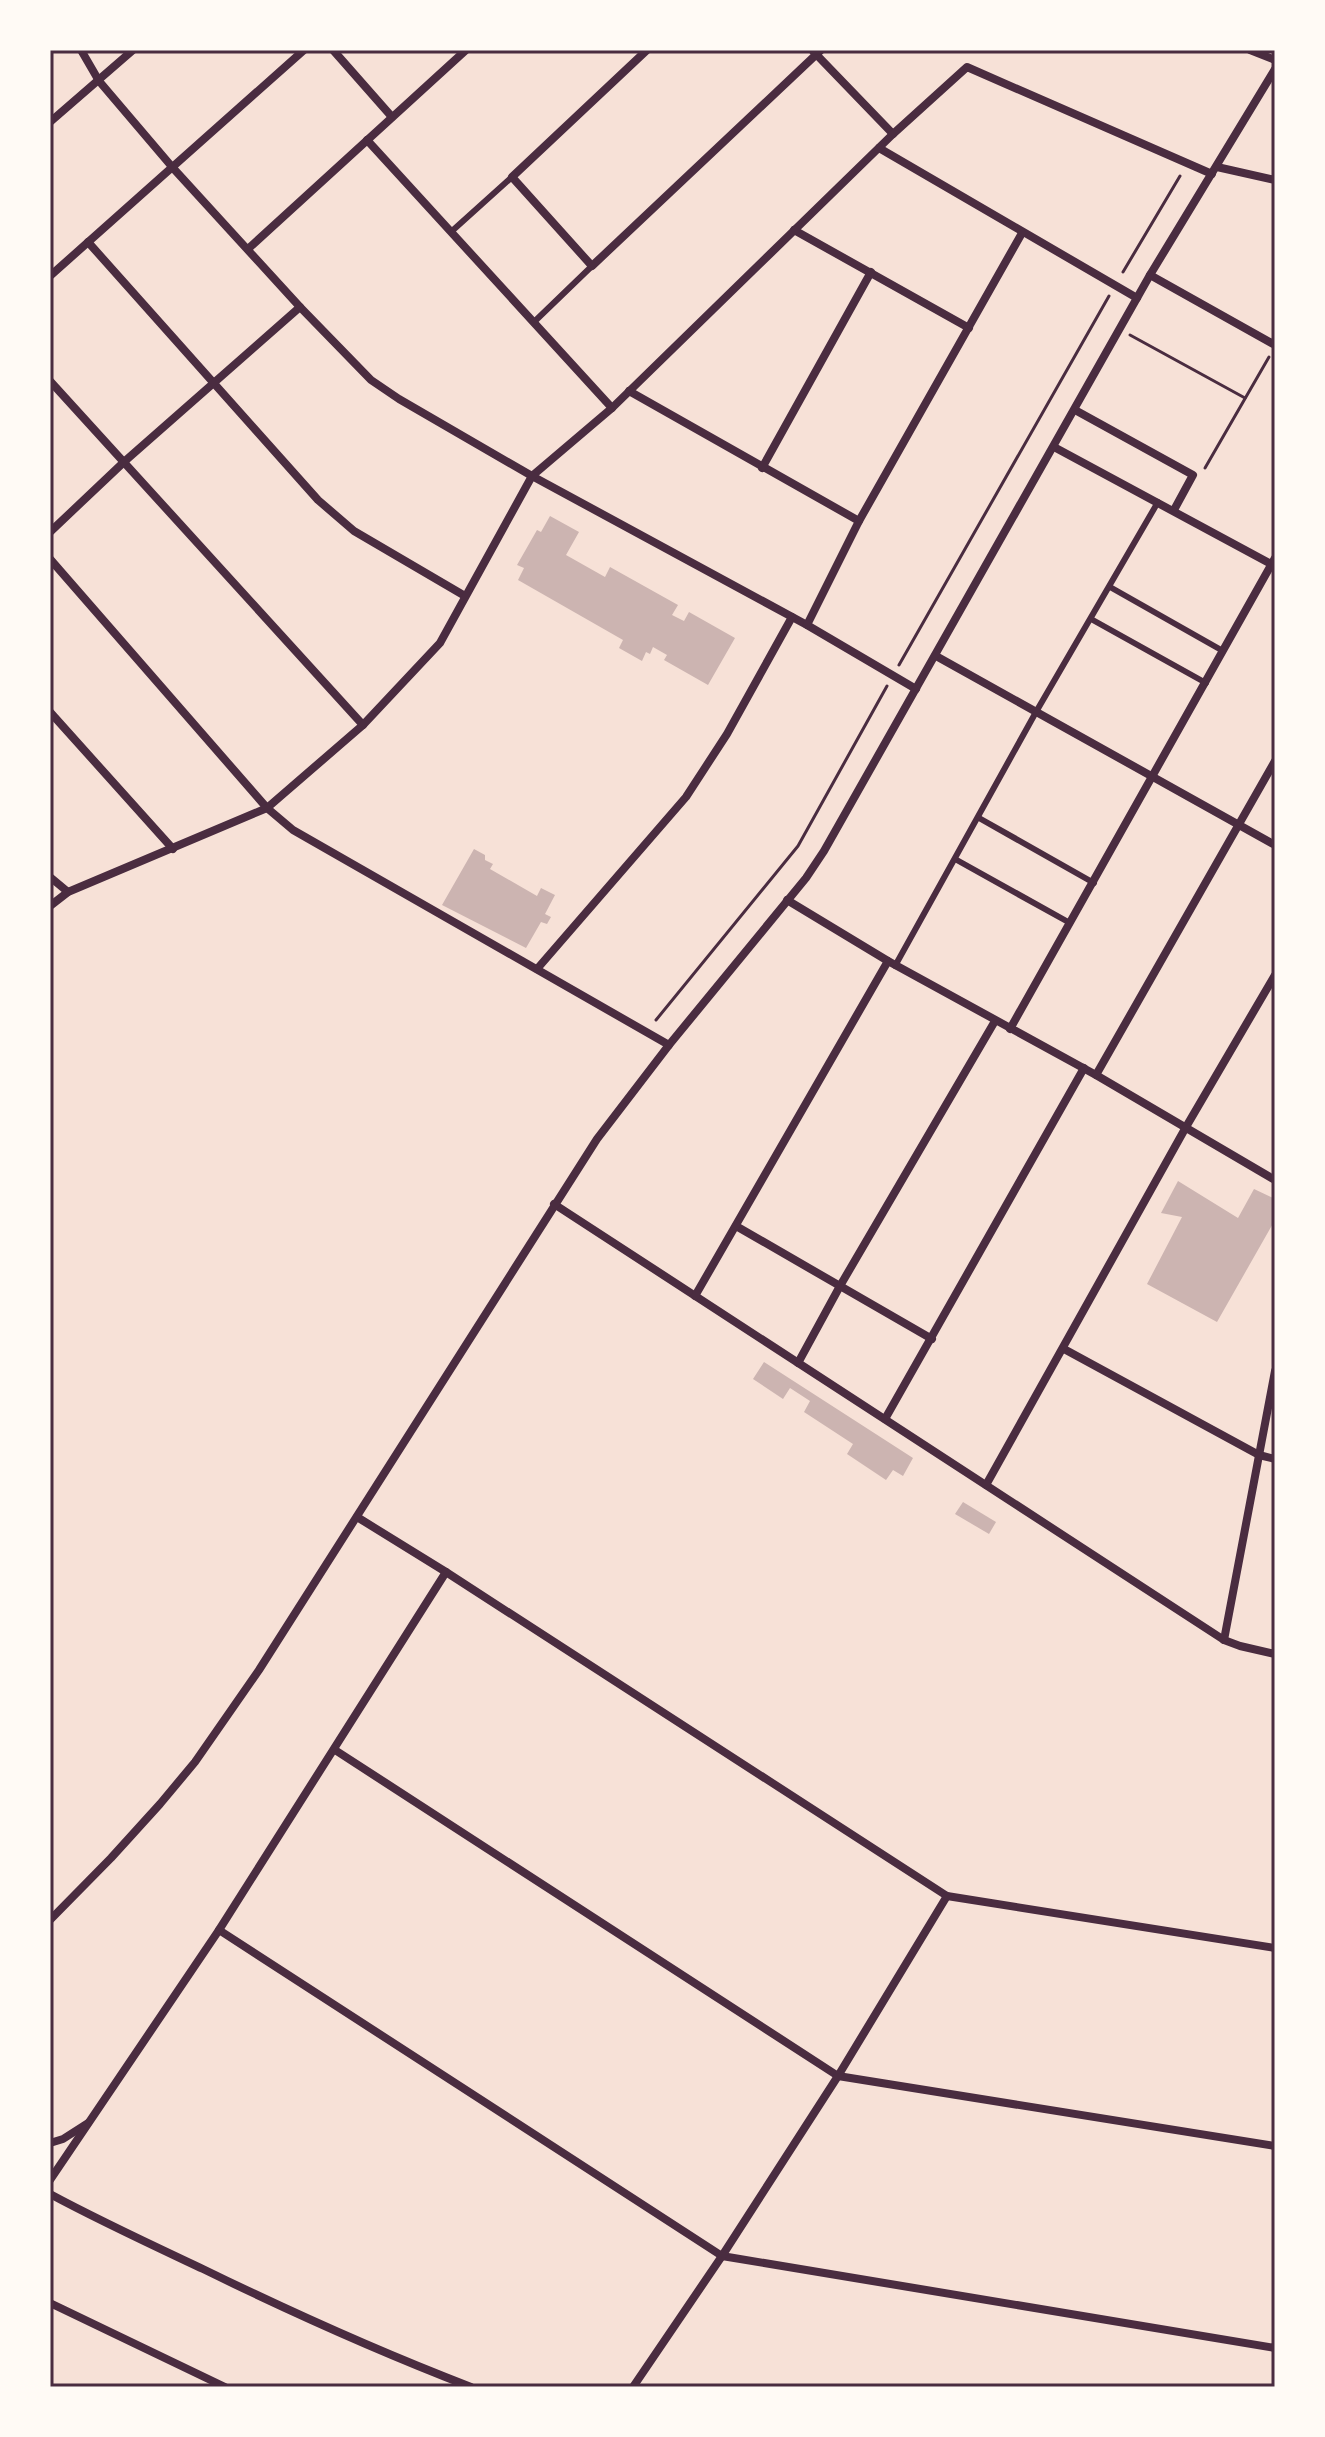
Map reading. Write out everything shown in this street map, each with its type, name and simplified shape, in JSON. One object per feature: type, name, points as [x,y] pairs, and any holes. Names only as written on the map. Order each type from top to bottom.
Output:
[{"type":"street","points":[[81,50],[99,81],[173,168],[300,307],[385,391],[532,476],[807,625],[916,689]]},
{"type":"street","points":[[50,122],[133,50]]},
{"type":"street","points":[[50,276],[304,50]]},
{"type":"street","points":[[333,50],[392,117]]},
{"type":"street","points":[[248,249],[466,50]]},
{"type":"street","points":[[452,231],[647,50]]},
{"type":"street","points":[[1250,50],[1275,60]]},
{"type":"street","points":[[534,322],[816,51],[893,134]]},
{"type":"street","points":[[50,906],[68,892],[267,808],[363,725],[440,643],[532,476],[612,408],[893,134],[967,67],[1187,163],[1275,180]]},
{"type":"street","points":[[50,1920],[121,1848],[195,1762],[259,1670],[605,1128],[806,878],[841,824],[1150,275],[1275,69]]},
{"type":"street","points":[[367,140],[612,408]]},
{"type":"street","points":[[879,148],[1137,298]]},
{"type":"street","points":[[512,177],[592,266]]},
{"type":"street","points":[[794,230],[969,328]]},
{"type":"street","points":[[807,625],[859,521],[1022,233]]},
{"type":"street","points":[[88,242],[318,500],[354,531],[465,596]]},
{"type":"street","points":[[762,468],[871,272]]},
{"type":"street","points":[[1150,275],[1273,349]]},
{"type":"street","points":[[50,532],[125,461],[300,307]]},
{"type":"street","points":[[50,381],[363,725]]},
{"type":"street","points":[[629,391],[859,521]]},
{"type":"street","points":[[1075,410],[1193,475],[1174,510]]},
{"type":"street","points":[[1010,1029],[1273,561],[1054,447]]},
{"type":"street","points":[[695,1296],[979,818],[1036,712],[1158,502]]},
{"type":"street","points":[[50,559],[267,808],[300,836],[669,1045]]},
{"type":"street","points":[[1110,587],[1223,651]]},
{"type":"street","points":[[537,969],[686,797],[727,734],[792,617]]},
{"type":"street","points":[[1091,619],[1206,683]]},
{"type":"street","points":[[936,656],[1275,845]]},
{"type":"street","points":[[50,712],[173,849]]},
{"type":"street","points":[[1096,1075],[1275,761]]},
{"type":"street","points":[[979,818],[1094,883]]},
{"type":"street","points":[[955,859],[1070,923]]},
{"type":"street","points":[[50,877],[68,892]]},
{"type":"street","points":[[787,900],[1275,1180]]},
{"type":"street","points":[[986,1485],[1186,1127],[1275,975]]},
{"type":"street","points":[[798,1363],[995,1021]]},
{"type":"street","points":[[885,1419],[1084,1068]]},
{"type":"street","points":[[554,1204],[1224,1640],[1275,1654]]},
{"type":"street","points":[[736,1226],[932,1339]]},
{"type":"street","points":[[1064,1349],[1259,1455],[1275,1459]]},
{"type":"street","points":[[1224,1640],[1275,1371]]},
{"type":"street","points":[[357,1517],[947,1896],[1275,1948]]},
{"type":"street","points":[[50,2180],[219,1930],[446,1572]]},
{"type":"street","points":[[335,1750],[838,2076],[1275,2146]]},
{"type":"street","points":[[633,2387],[838,2076],[947,1896]]},
{"type":"street","points":[[219,1930],[722,2256],[1275,2348]]},
{"type":"street","points":[[50,2143],[63,2139],[92,2121]]},
{"type":"street","points":[[50,2194],[284,2308],[392,2357],[471,2387]]},
{"type":"street","points":[[50,2303],[225,2387]]},
{"type":"path","points":[[646,1032],[798,846],[1114,286],[1187,163]]},
{"type":"path","points":[[1120,329],[1245,398]]},
{"type":"path","points":[[1205,467],[1273,349]]},
{"type":"building","points":[[550,516],[579,532],[566,555],[605,577],[610,567],[678,605],[672,615],[684,621],[689,612],[735,638],[708,685],[664,660],[667,655],[653,647],[650,654],[646,652],[642,661],[619,648],[623,640],[518,580],[524,568],[517,565],[537,530],[541,532]]},
{"type":"building","points":[[474,849],[493,864],[490,869],[537,896],[541,888],[555,895],[545,914],[551,917],[547,924],[541,922],[526,948],[442,905]]},
{"type":"building","points":[[1178,1181],[1238,1218],[1254,1189],[1275,1199],[1275,1220],[1217,1322],[1147,1284],[1182,1217],[1161,1213]]},
{"type":"building","points":[[764,1362],[913,1458],[903,1476],[893,1470],[886,1480],[847,1454],[853,1444],[804,1412],[810,1401],[790,1388],[783,1399],[753,1379]]},
{"type":"building","points":[[963,1502],[996,1522],[989,1534],[955,1514]]}]
